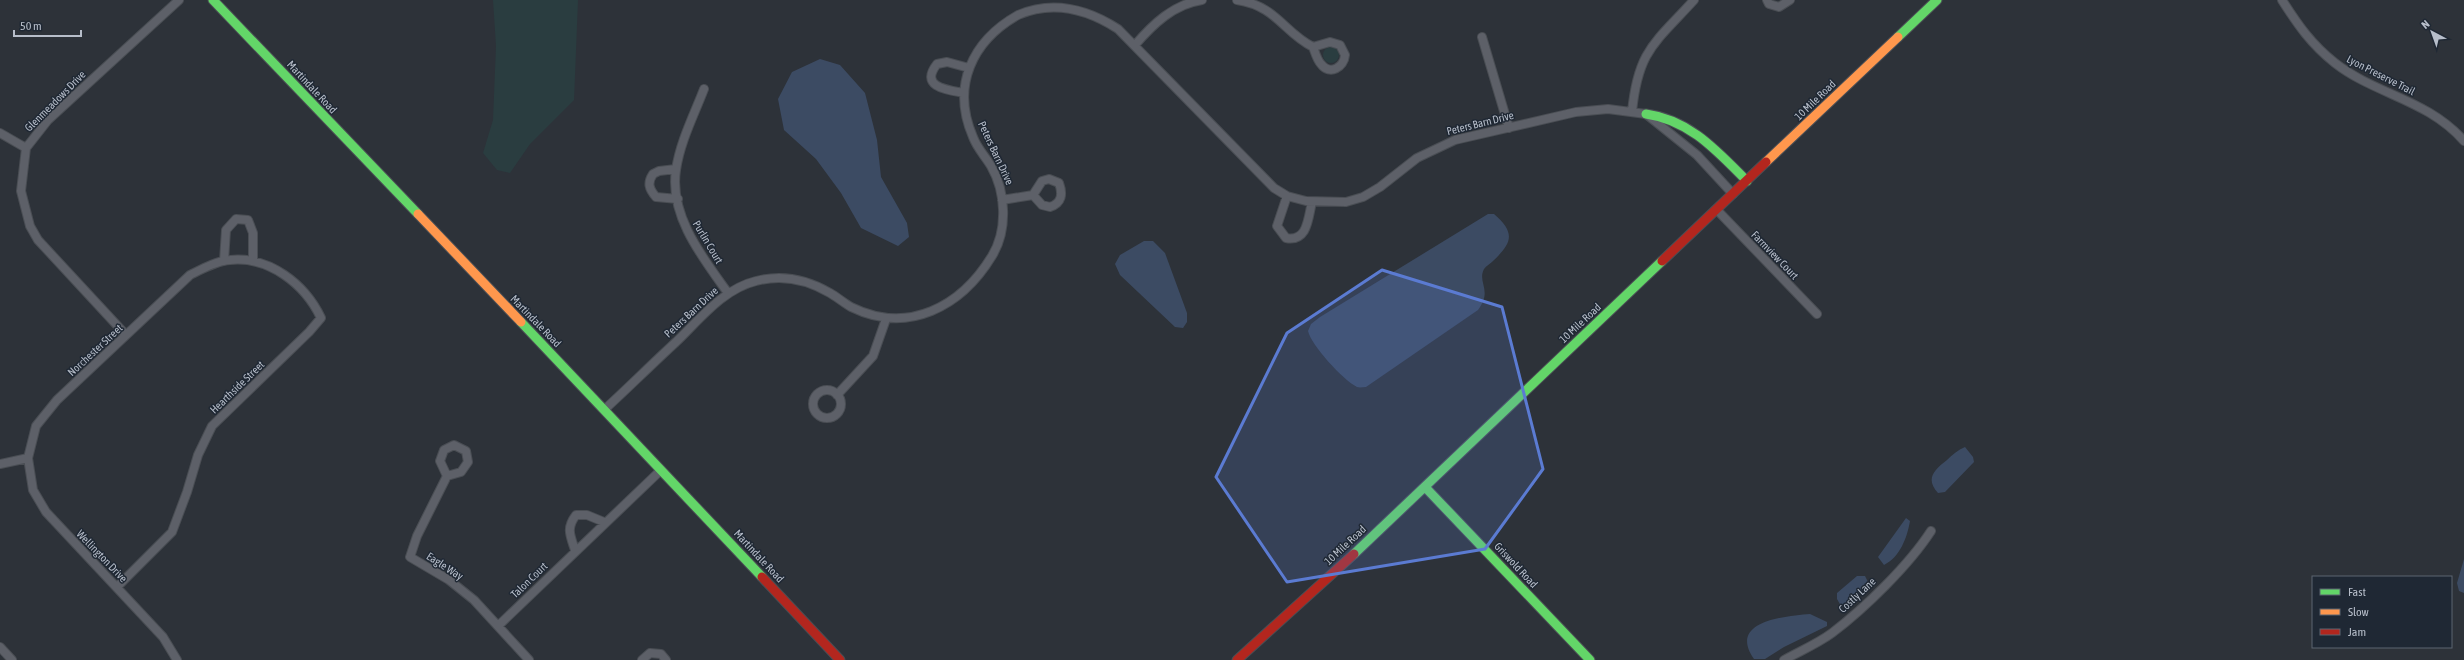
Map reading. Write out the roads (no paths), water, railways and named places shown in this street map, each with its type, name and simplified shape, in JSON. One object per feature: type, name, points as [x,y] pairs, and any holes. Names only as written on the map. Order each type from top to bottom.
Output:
[{"type":"street","name":"Glenmeadows Drive","points":[[126,335],[38,240],[26,214],[21,191],[26,148],[48,120],[179,0]]},
{"type":"street","name":"Martindale Road","points":[[213,0],[605,409],[840,660]]},
{"type":"street","points":[[1135,45],[1159,20],[1169,13],[1188,4],[1202,0]]},
{"type":"street","points":[[1237,0],[1270,12],[1304,42],[1313,47]]},
{"type":"street","points":[[1632,112],[1634,89],[1641,65],[1650,48],[1662,32],[1694,0]]},
{"type":"street","points":[[1767,0],[1770,4],[1779,7],[1790,0]]},
{"type":"street","name":"10 Mile Road","points":[[1237,660],[1425,487],[1937,0]]},
{"type":"street","name":"Lyon Preserve Trail","points":[[2282,0],[2305,36],[2336,63],[2373,85],[2420,106],[2449,124],[2464,141]]},
{"type":"street","name":"Peters Barn Drive","points":[[605,409],[728,293],[757,280],[778,278],[796,279],[815,284],[850,307],[886,319],[924,315],[937,310],[951,301],[966,287],[992,255],[998,243],[1002,200],[991,166],[973,137],[966,118],[964,93],[969,68],[984,41],[1000,26],[1023,12],[1052,5],[1070,6],[1086,11],[1118,29],[1260,174],[1287,196],[1312,202],[1346,202],[1363,197],[1380,187],[1417,158],[1455,140],[1576,112],[1608,109],[1660,115],[1673,119],[1698,134],[1747,181]]},
{"type":"street","points":[[1482,36],[1509,128]]},
{"type":"street","points":[[964,93],[938,87],[932,82],[931,76],[937,64],[947,62],[969,68]]},
{"type":"street","name":"Purlin Court","points":[[704,89],[676,169],[678,198],[689,234],[728,293]]},
{"type":"street","name":"Peters Barn Drive","points":[[1646,114],[1684,143],[1733,194]]},
{"type":"street","points":[[0,133],[26,148]]},
{"type":"street","points":[[676,169],[659,171],[653,174],[649,185],[656,197],[678,198]]},
{"type":"street","points":[[1002,200],[1033,195]]},
{"type":"street","points":[[1287,196],[1277,226],[1286,238],[1293,240],[1300,237],[1305,230],[1312,202]]},
{"type":"street","name":"Farmview Court","points":[[1717,210],[1817,314]]},
{"type":"street","points":[[224,261],[226,230],[236,219],[248,220],[253,233],[253,261]]},
{"type":"street","name":"Norchester Street","points":[[28,458],[36,426],[45,413],[190,275],[205,267],[224,261],[241,260]]},
{"type":"street","name":"Hearthside Street","points":[[117,587],[172,532],[188,492],[198,455],[212,426],[309,332],[321,318],[314,304],[294,282],[272,268],[253,261],[241,260]]},
{"type":"street","points":[[837,394],[873,356],[886,319]]},
{"type":"street","points":[[0,464],[28,458]]},
{"type":"street","name":"Wellington Drive","points":[[28,458],[33,490],[46,512],[163,637],[177,660]]},
{"type":"street","name":"Talon Court","points":[[498,626],[604,522],[661,470]]},
{"type":"street","name":"Eagle Way","points":[[447,476],[417,536],[410,557],[448,580],[474,600],[529,660]]},
{"type":"street","name":"Griswold Road","points":[[1425,487],[1590,660]]},
{"type":"street","points":[[575,550],[570,536],[569,523],[576,515],[587,515],[604,522]]},
{"type":"street","name":"Costly Lane","points":[[1784,660],[1824,638],[1844,623],[1916,554],[1931,531]]},
{"type":"street","points":[[0,648],[12,660]]},
{"type":"street","points":[[642,660],[650,653],[661,654],[666,660]]},
{"type":"water","points":[[820,59],[840,65],[865,93],[877,140],[881,177],[907,223],[909,237],[898,246],[861,228],[841,193],[816,159],[784,130],[778,99],[792,72]]},
{"type":"water","points":[[1488,214],[1494,214],[1501,221],[1506,227],[1509,238],[1504,249],[1484,269],[1482,278],[1485,292],[1478,310],[1366,387],[1357,387],[1328,362],[1310,337],[1308,331],[1311,324]]},
{"type":"water","points":[[1144,241],[1153,241],[1165,253],[1187,313],[1187,322],[1183,328],[1175,327],[1120,275],[1115,264],[1120,255]]},
{"type":"water","points":[[1965,447],[1973,457],[1974,462],[1945,492],[1938,493],[1932,483],[1935,471],[1953,454]]},
{"type":"water","points":[[1906,518],[1910,521],[1905,540],[1890,562],[1884,565],[1878,557]]},
{"type":"water","points":[[2464,559],[2464,593],[2459,591],[2457,583]]},
{"type":"water","points":[[1857,576],[1865,576],[1869,584],[1845,607],[1841,606],[1837,599],[1837,593]]},
{"type":"water","points":[[1810,614],[1827,622],[1827,626],[1784,647],[1765,659],[1754,659],[1748,646],[1748,636],[1754,629],[1763,623],[1775,619]]}]
